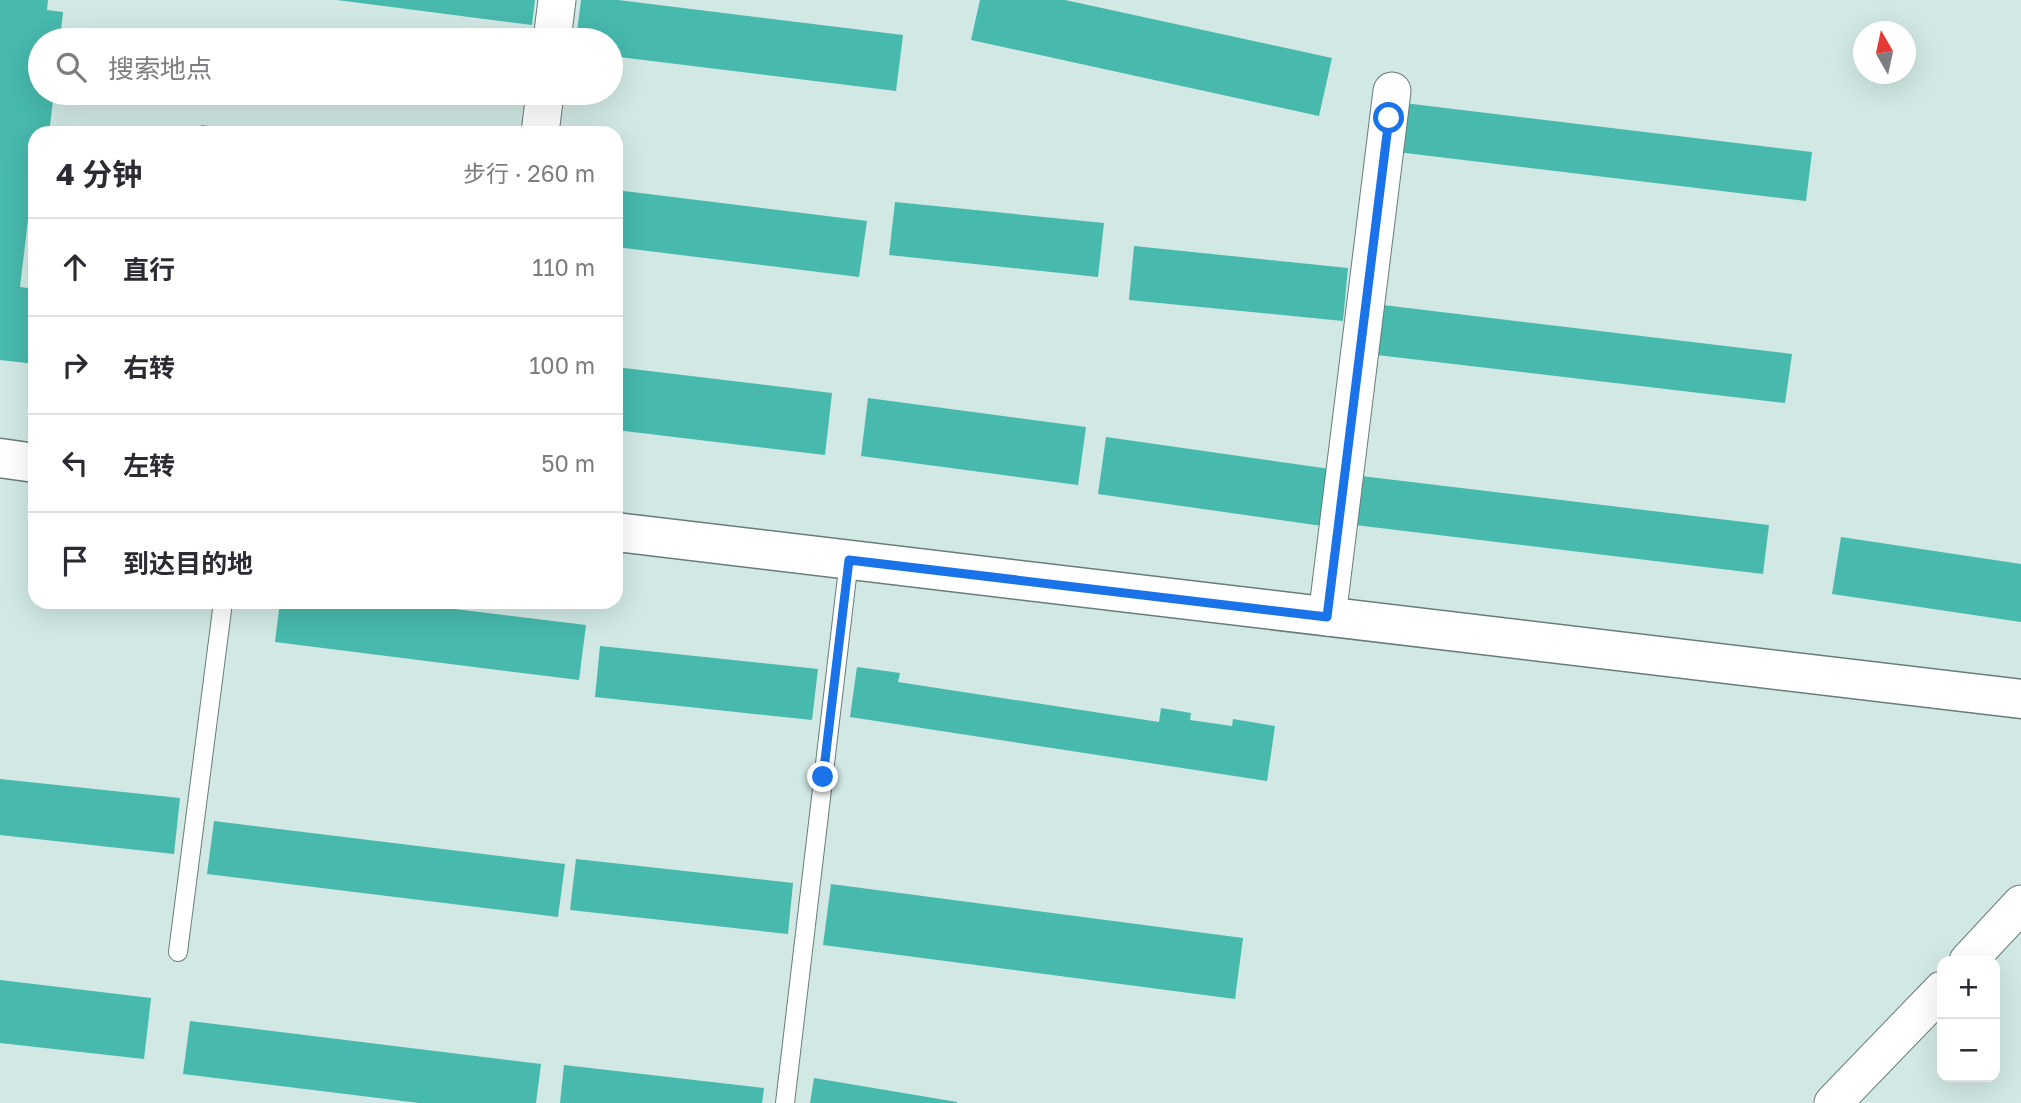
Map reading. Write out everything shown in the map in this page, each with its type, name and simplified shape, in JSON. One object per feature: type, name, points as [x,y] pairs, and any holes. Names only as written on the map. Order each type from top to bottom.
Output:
[{"type":"street","points":[[554,28],[557,0]]},
{"type":"street","points":[[1327,617],[1392,90]]},
{"type":"street","points":[[541,126],[544,105]]},
{"type":"street","points":[[0,458],[28,462]]},
{"type":"street","points":[[623,533],[2021,699]]},
{"type":"street","points":[[1973,956],[2021,904]]},
{"type":"street","points":[[1833,1103],[1937,995]]},
{"type":"lane","points":[[785,1103],[849,560]]},
{"type":"lane","points":[[178,952],[222,609]]},
{"type":"building","points":[[0,0],[48,0],[47,10],[63,12],[61,28],[28,28],[28,105],[52,105],[50,126],[28,126],[28,220],[20,287],[28,288],[28,363],[0,360]]},
{"type":"building","points":[[337,0],[535,0],[532,25]]},
{"type":"building","points":[[581,0],[618,0],[903,35],[896,91],[623,57],[623,28],[578,28]]},
{"type":"building","points":[[980,0],[1065,0],[1332,58],[1319,116],[971,40]]},
{"type":"building","points":[[1404,103],[1812,152],[1806,201],[1397,152]]},
{"type":"building","points":[[623,191],[867,221],[859,277],[623,248]]},
{"type":"building","points":[[895,202],[1104,223],[1098,277],[889,255]]},
{"type":"building","points":[[1134,246],[1348,268],[1343,321],[1129,300]]},
{"type":"building","points":[[1383,305],[1792,354],[1785,403],[1377,355]]},
{"type":"building","points":[[623,368],[832,393],[825,455],[623,431]]},
{"type":"building","points":[[868,398],[1086,427],[1078,485],[861,456]]},
{"type":"building","points":[[1106,437],[1330,469],[1322,526],[1098,494]]},
{"type":"building","points":[[1361,476],[1769,525],[1763,574],[1355,525]]},
{"type":"building","points":[[1841,537],[2021,564],[2021,622],[1832,594]]},
{"type":"building","points":[[279,609],[455,609],[586,625],[579,680],[275,642]]},
{"type":"building","points":[[600,646],[818,669],[812,720],[595,697]]},
{"type":"building","points":[[857,667],[900,673],[898,682],[1159,722],[1161,708],[1191,713],[1190,720],[1232,726],[1233,719],[1275,726],[1267,781],[850,717]]},
{"type":"building","points":[[0,779],[180,798],[174,854],[0,835]]},
{"type":"building","points":[[214,821],[565,864],[558,917],[207,874]]},
{"type":"building","points":[[576,859],[793,883],[788,934],[570,910]]},
{"type":"building","points":[[831,884],[1243,938],[1235,999],[823,945]]},
{"type":"building","points":[[0,980],[151,998],[144,1059],[0,1043]]},
{"type":"building","points":[[190,1021],[541,1064],[536,1103],[419,1103],[183,1074]]},
{"type":"building","points":[[564,1065],[764,1088],[762,1103],[560,1103]]},
{"type":"building","points":[[814,1078],[957,1102],[957,1103],[810,1103]]},
{"type":"route","points":[[823,777],[849,560],[1327,617],[1389,118]]}]
